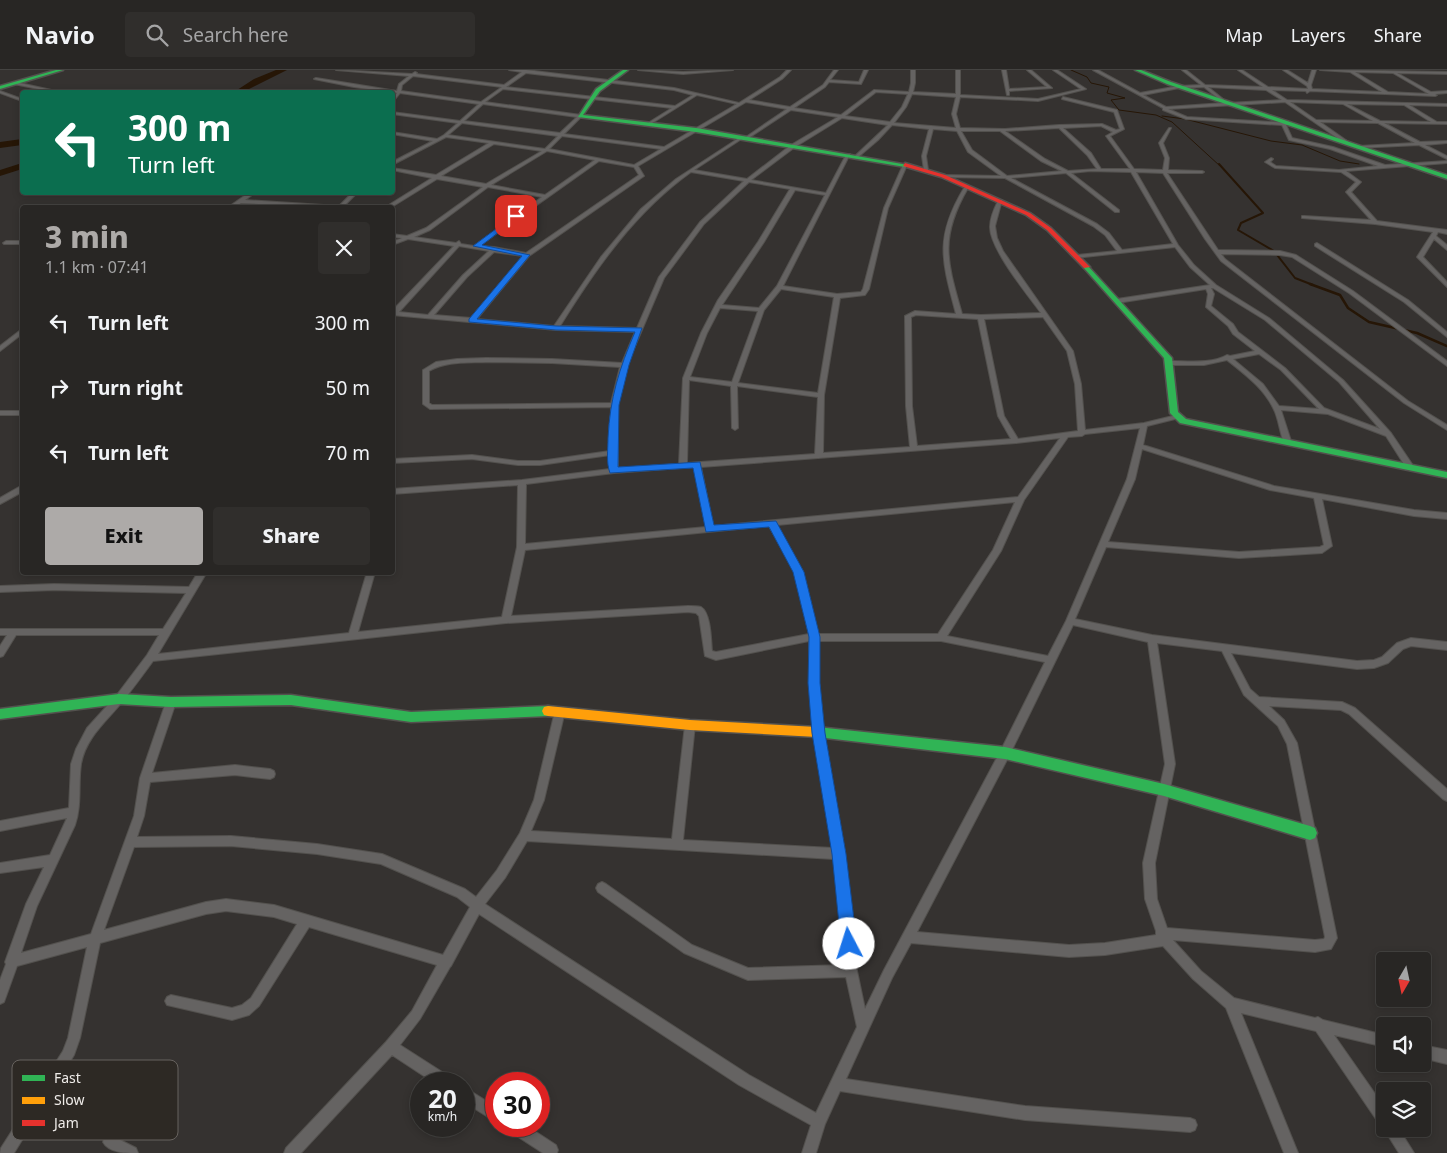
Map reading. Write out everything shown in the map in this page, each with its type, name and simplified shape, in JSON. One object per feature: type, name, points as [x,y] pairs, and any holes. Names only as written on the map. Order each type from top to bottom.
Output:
[{"type":"main road","points":[[0,87],[55,70]]},
{"type":"main road","points":[[0,87],[61,70]]},
{"type":"main road","points":[[626,70],[591,98],[580,116],[745,137],[905,165],[943,176],[966,188],[1028,214],[1049,229],[1077,257],[1168,358],[1170,363],[1172,404],[1177,417],[1194,424],[1287,441],[1447,475]]},
{"type":"main road","points":[[1137,70],[1179,87],[1447,177]]},
{"type":"main road","points":[[0,714],[119,699],[171,702],[291,700],[411,717],[560,711],[690,725],[819,733],[1005,753],[1164,790],[1310,833]]},
{"type":"street","points":[[338,70],[413,75],[674,107]]},
{"type":"street","points":[[395,98],[399,92],[400,85],[419,70]]},
{"type":"street","points":[[511,70],[697,94],[740,104]]},
{"type":"street","points":[[640,70],[683,73],[731,70]]},
{"type":"street","points":[[635,166],[745,101],[781,78],[789,70]]},
{"type":"street","points":[[556,328],[585,281],[626,230],[658,196],[692,171],[792,109],[828,80],[836,70]]},
{"type":"street","points":[[828,80],[860,83],[866,70]]},
{"type":"street","points":[[735,428],[734,386],[761,310],[780,287],[826,194],[852,156],[890,124],[912,93],[915,79],[913,70]]},
{"type":"street","points":[[958,70],[958,96],[954,114],[958,129],[970,151],[1006,177],[1095,224],[1107,234],[1120,251]]},
{"type":"street","points":[[1004,70],[1008,99]]},
{"type":"street","points":[[1007,90],[1050,88],[1029,70]]},
{"type":"street","points":[[614,471],[612,453],[614,405],[624,365],[661,278],[702,223],[747,181],[793,146],[840,117],[875,91],[1038,100],[1058,97],[1084,89],[1055,70]]},
{"type":"street","points":[[1095,70],[1141,94],[1172,114],[1186,118],[1286,123],[1290,139],[1331,148],[1387,167]]},
{"type":"street","points":[[1184,70],[1230,104]]},
{"type":"street","points":[[1240,70],[1262,87],[1353,145],[1447,142]]},
{"type":"street","points":[[1285,70],[1309,87],[1342,102],[1447,158]]},
{"type":"street","points":[[1298,102],[1309,87],[1314,70]]},
{"type":"street","points":[[1322,70],[1447,73]]},
{"type":"street","points":[[1350,70],[1447,129]]},
{"type":"street","points":[[1430,70],[1447,80]]},
{"type":"street","points":[[395,162],[446,136],[482,103],[527,71]]},
{"type":"street","points":[[1392,71],[1447,104]]},
{"type":"street","points":[[316,79],[386,90]]},
{"type":"street","points":[[15,83],[47,90]]},
{"type":"street","points":[[1141,94],[1179,87],[1309,87]]},
{"type":"street","points":[[1318,90],[1433,94],[1447,92]]},
{"type":"street","points":[[395,91],[580,116]]},
{"type":"street","points":[[0,92],[20,99]]},
{"type":"street","points":[[649,124],[697,94]]},
{"type":"street","points":[[1058,97],[1116,111],[1122,129],[1108,136],[1133,172],[1176,245],[1203,278],[1211,287],[1267,319],[1341,381],[1389,435],[1410,467]]},
{"type":"street","points":[[745,101],[840,117],[931,128],[1001,130],[1104,125],[1117,132]]},
{"type":"street","points":[[1161,107],[1284,101],[1447,104]]},
{"type":"street","points":[[395,113],[418,114],[462,122],[558,135],[616,140],[664,148]]},
{"type":"street","points":[[395,243],[428,229],[486,186],[546,150],[558,135],[580,116]]},
{"type":"street","points":[[1314,121],[1447,123]]},
{"type":"street","points":[[1060,126],[1089,154],[1100,170]]},
{"type":"street","points":[[926,170],[924,156],[931,128]]},
{"type":"street","points":[[1170,129],[1161,143],[1167,158],[1165,172],[1217,252],[1252,284],[1406,402],[1447,428]]},
{"type":"street","points":[[1001,130],[1044,160],[1067,172],[1118,211]]},
{"type":"street","points":[[395,133],[438,140]]},
{"type":"street","points":[[446,136],[599,158],[635,166],[641,171],[641,177],[527,255],[472,321]]},
{"type":"street","points":[[391,205],[494,142]]},
{"type":"street","points":[[476,246],[543,196],[599,158]]},
{"type":"street","points":[[1271,158],[1267,162],[1275,168],[1341,171],[1447,162]]},
{"type":"street","points":[[780,287],[837,296],[857,296],[866,289],[886,208],[905,165]]},
{"type":"street","points":[[395,170],[543,196]]},
{"type":"street","points":[[943,176],[1006,177],[1100,170],[1202,172]]},
{"type":"street","points":[[692,171],[826,194]]},
{"type":"street","points":[[1341,171],[1359,182],[1348,192],[1374,222]]},
{"type":"street","points":[[682,466],[686,378],[704,333],[718,306],[761,242],[793,188]]},
{"type":"street","points":[[960,315],[945,263],[945,236],[958,201],[966,188]]},
{"type":"street","points":[[234,205],[249,195]]},
{"type":"street","points":[[341,205],[353,195]]},
{"type":"street","points":[[240,201],[306,205]]},
{"type":"street","points":[[1000,202],[994,213],[991,234],[1000,251],[1070,351],[1074,362],[1082,434]]},
{"type":"street","points":[[1304,217],[1374,222],[1435,234],[1447,232]]},
{"type":"street","points":[[1435,234],[1447,248]]},
{"type":"street","points":[[1435,234],[1420,257],[1447,286]]},
{"type":"street","points":[[395,235],[459,243],[527,255]]},
{"type":"street","points":[[6,243],[20,243]]},
{"type":"street","points":[[395,312],[459,243]]},
{"type":"street","points":[[1077,257],[1176,245]]},
{"type":"street","points":[[1317,245],[1390,290],[1447,335]]},
{"type":"street","points":[[430,317],[465,276],[494,249]]},
{"type":"street","points":[[1217,252],[1280,253],[1294,256],[1351,292],[1447,364]]},
{"type":"street","points":[[1117,301],[1211,287]]},
{"type":"street","points":[[1211,287],[1208,306],[1227,321],[1235,333],[1282,369],[1322,409],[1389,435]]},
{"type":"street","points":[[819,456],[822,395],[837,296]]},
{"type":"street","points":[[718,306],[761,310]]},
{"type":"street","points":[[395,313],[556,328],[640,330]]},
{"type":"street","points":[[914,449],[909,406],[908,316],[915,313],[981,317],[1046,315]]},
{"type":"street","points":[[981,317],[1001,416],[1016,441]]},
{"type":"street","points":[[0,348],[20,333]]},
{"type":"street","points":[[1170,363],[1204,363],[1258,352]]},
{"type":"street","points":[[1227,357],[1251,376],[1276,408],[1287,441]]},
{"type":"street","points":[[614,405],[430,407],[426,404],[426,370],[433,364],[472,359],[624,365]]},
{"type":"street","points":[[686,378],[734,386],[822,395]]},
{"type":"street","points":[[1276,408],[1329,412]]},
{"type":"street","points":[[0,413],[20,413]]},
{"type":"street","points":[[395,492],[522,482],[614,471],[697,464],[1016,441],[1144,426],[1177,417]]},
{"type":"street","points":[[809,1153],[819,1122],[863,1027],[1005,753],[1070,620],[1131,479],[1144,426]]},
{"type":"street","points":[[942,638],[997,551],[1020,499],[1065,436]]},
{"type":"street","points":[[1138,446],[1203,465],[1238,479],[1317,496],[1414,513],[1447,516]]},
{"type":"street","points":[[395,461],[472,457],[518,463],[540,463],[612,453]]},
{"type":"street","points":[[697,464],[710,529]]},
{"type":"street","points":[[506,620],[522,547],[522,482]]},
{"type":"street","points":[[0,501],[20,490]]},
{"type":"street","points":[[1104,544],[1240,555],[1322,550],[1328,546],[1317,496]]},
{"type":"street","points":[[522,547],[1020,499]]},
{"type":"street","points":[[772,524],[799,572],[814,637],[814,683],[819,733],[839,854],[851,971],[863,1027]]},
{"type":"street","points":[[0,998],[32,904],[54,860],[74,812],[76,764],[81,749],[90,732],[119,699],[150,658],[201,575]]},
{"type":"street","points":[[353,635],[370,575]]},
{"type":"street","points":[[0,589],[54,587],[192,590]]},
{"type":"street","points":[[150,658],[506,620],[669,610],[698,610],[702,615],[708,653],[716,656],[814,637],[942,638],[1051,660]]},
{"type":"street","points":[[1070,620],[1152,639],[1357,665],[1374,664],[1385,660],[1400,646],[1411,642],[1447,646]]},
{"type":"street","points":[[0,632],[166,632]]},
{"type":"street","points":[[0,653],[14,632]]},
{"type":"street","points":[[1152,639],[1170,764],[1149,863],[1150,899],[1163,936],[1197,975],[1231,1004],[1291,1153]]},
{"type":"street","points":[[908,937],[1069,951],[1105,949],[1163,936],[1315,946],[1327,945],[1331,938],[1292,743],[1281,723],[1247,692],[1225,649]]},
{"type":"street","points":[[1257,701],[1333,704],[1347,708],[1447,796]]},
{"type":"street","points":[[65,1060],[74,1038],[95,939],[140,816],[145,778],[171,702]]},
{"type":"street","points":[[291,1153],[391,1047],[416,1015],[447,962],[476,906],[501,874],[524,836],[539,800],[560,711]]},
{"type":"street","points":[[677,845],[690,725]]},
{"type":"street","points":[[145,778],[235,770],[270,774]]},
{"type":"street","points":[[0,826],[74,812]]},
{"type":"street","points":[[524,836],[839,854]]},
{"type":"street","points":[[130,842],[231,840],[317,849],[382,859],[461,893],[476,906],[744,1080],[819,1122]]},
{"type":"street","points":[[0,868],[54,860]]},
{"type":"street","points":[[602,888],[688,949],[748,974],[851,971]]},
{"type":"street","points":[[11,962],[206,908],[226,905],[274,911],[447,962]]},
{"type":"street","points":[[171,1002],[232,1014],[245,1011],[255,1002],[306,921]]},
{"type":"street","points":[[1231,1004],[1318,1023],[1376,1039]]},
{"type":"street","points":[[1318,1023],[1376,1107]]},
{"type":"street","points":[[391,1047],[430,1072]]},
{"type":"street","points":[[1431,1053],[1447,1057]]},
{"type":"street","points":[[837,1084],[1025,1113],[1190,1125]]},
{"type":"street","points":[[530,1137],[551,1152]]},
{"type":"street","points":[[1396,1137],[1407,1153]]},
{"type":"street","points":[[6,1153],[14,1140]]},
{"type":"street","points":[[110,1142],[131,1153]]},
{"type":"waterway","points":[[241,90],[283,70]]},
{"type":"waterway","points":[[1071,70],[1087,77],[1091,83],[1109,87],[1107,93],[1125,98],[1111,100],[1119,110],[1156,115],[1172,122],[1220,166]]},
{"type":"waterway","points":[[1162,116],[1185,119],[1271,141],[1302,145],[1340,161],[1359,164]]},
{"type":"waterway","points":[[0,145],[20,142]]},
{"type":"waterway","points":[[1219,164],[1263,213],[1241,223],[1238,230],[1274,251],[1295,278],[1313,285]]},
{"type":"waterway","points":[[0,173],[20,167]]},
{"type":"waterway","points":[[1310,284],[1340,295],[1348,308],[1369,322],[1417,333],[1447,346]]},
{"type":"traffic: fast","points":[[0,88],[61,70]]},
{"type":"traffic: fast","points":[[626,70],[598,90],[580,116],[696,130],[905,165]]},
{"type":"traffic: fast","points":[[1137,70],[1169,83],[1447,177]]},
{"type":"traffic: fast","points":[[1086,267],[1168,358],[1174,413],[1183,421],[1447,475]]},
{"type":"traffic: fast","points":[[0,714],[119,699],[171,702],[291,700],[411,717],[548,711]]},
{"type":"traffic: fast","points":[[817,732],[1005,753],[1164,790],[1310,833]]},
{"type":"traffic: slow","points":[[548,711],[690,725],[817,732]]},
{"type":"traffic: jam","points":[[905,165],[943,176],[1028,214],[1049,229],[1086,267]]},
{"type":"route","points":[[516,216],[476,246],[527,255],[472,321],[556,328],[640,330],[624,365],[614,405],[612,453],[614,471],[697,464],[710,529],[772,524],[799,572],[814,637],[814,683],[819,733],[839,854],[849,944]]}]
